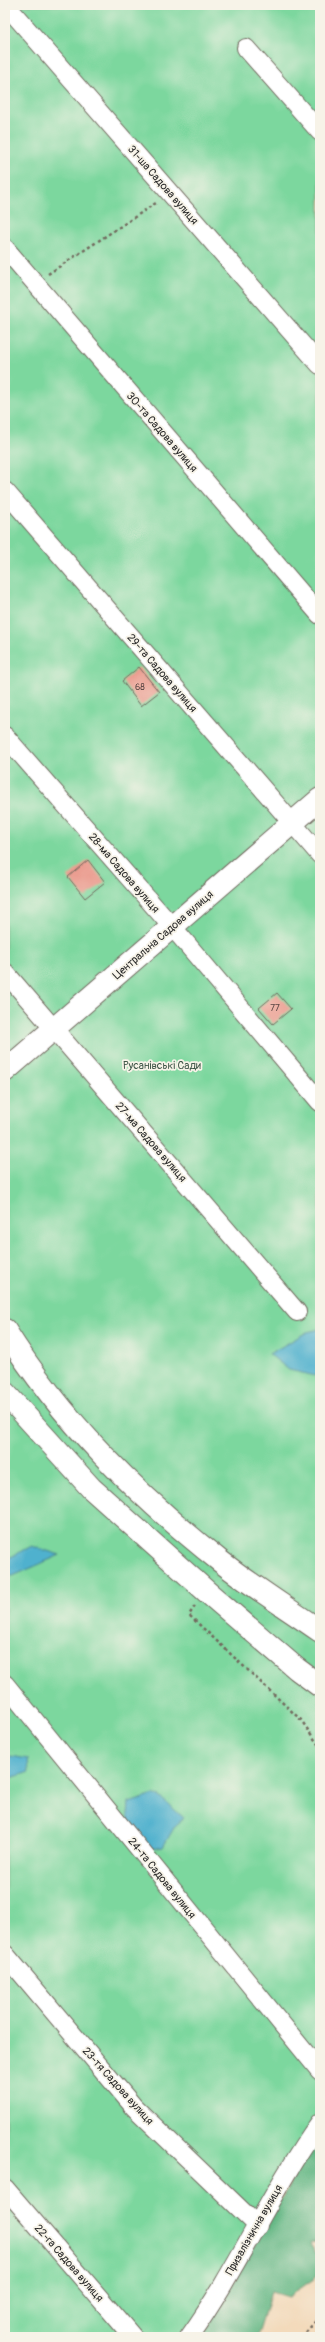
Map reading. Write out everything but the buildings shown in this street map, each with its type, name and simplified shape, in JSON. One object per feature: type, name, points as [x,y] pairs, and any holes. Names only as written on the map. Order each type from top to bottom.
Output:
[{"type":"main road","name":"Центральна Садова вулиця","points":[[5,1071],[320,798]]},
{"type":"main road","points":[[5,1330],[52,1400],[101,1456],[136,1490],[222,1562],[320,1630]]},
{"type":"main road","points":[[5,1392],[92,1488],[206,1591],[297,1669],[320,1686]]},
{"type":"street","name":"31-ша Садова вулиця","points":[[6,5],[320,366]]},
{"type":"street","points":[[246,48],[320,132]]},
{"type":"street","name":"30-та Садова вулиця","points":[[5,248],[320,615]]},
{"type":"street","name":"29-та Садова вулиця","points":[[5,491],[320,855]]},
{"type":"street","name":"28-ма Садова вулиця","points":[[5,736],[172,927],[320,1102]]},
{"type":"street","name":"27-ма Садова вулиця","points":[[5,972],[297,1312]]},
{"type":"street","name":"24-та Садова вулиця","points":[[5,1684],[320,2071]]},
{"type":"street","name":"23-тя Садова вулиця","points":[[5,1954],[134,2107],[258,2226]]},
{"type":"street","name":"Призалізнична вулиця","points":[[189,2337],[258,2226],[295,2157],[320,2122]]},
{"type":"street","name":"22-га Садова вулиця","points":[[5,2188],[134,2337]]},
{"type":"path","points":[[34,283],[112,230],[170,194]]},
{"type":"path","points":[[206,1591],[189,1615],[301,1720],[320,1747]]},
{"type":"path","points":[[302,2337],[320,2316]]},
{"type":"green space","name":"Русанівські Сади","points":[[5,5],[320,5],[320,2125],[195,2337],[5,2337]]},
{"type":"green space","points":[[320,2131],[320,2243],[311,2242],[314,2252],[320,2255],[318,2276],[288,2297],[271,2292],[257,2337],[202,2337]]},
{"type":"water","points":[[320,1329],[320,1377],[289,1370],[269,1354],[307,1332]]},
{"type":"water","points":[[32,1546],[60,1555],[13,1576],[5,1576],[5,1560]]},
{"type":"water","points":[[11,1756],[28,1759],[29,1772],[5,1780],[5,1759]]},
{"type":"water","points":[[154,1795],[160,1797],[184,1818],[175,1826],[163,1847],[141,1851],[127,1825],[129,1803]]},
{"type":"railway","points":[[317,2337],[320,2333]]}]
